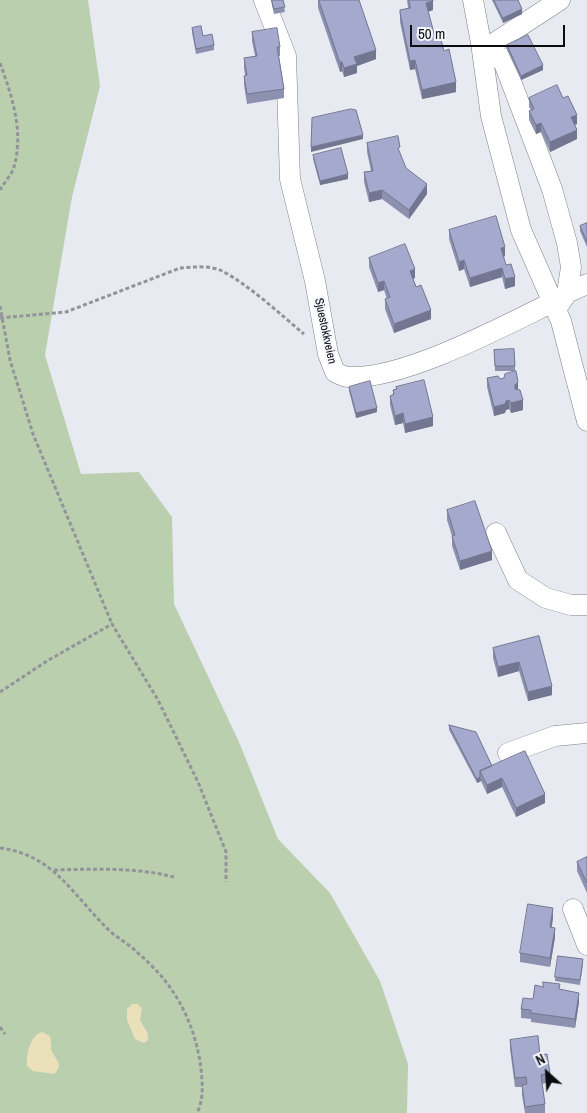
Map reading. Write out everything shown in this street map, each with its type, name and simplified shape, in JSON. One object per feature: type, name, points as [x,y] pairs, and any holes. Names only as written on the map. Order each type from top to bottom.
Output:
[{"type":"street","name":"Sjuestokkveien","points":[[264,0],[286,56],[290,179],[315,281],[328,354],[335,372],[348,377],[386,372],[428,359],[559,301],[587,284]]},
{"type":"street","points":[[473,0],[483,53],[491,116],[521,230],[559,301],[580,364],[587,421]]},
{"type":"street","points":[[483,53],[560,0]]},
{"type":"street","points":[[483,53],[502,58],[552,189],[572,267],[559,301]]},
{"type":"street","points":[[496,533],[518,580],[546,598],[571,606],[587,605]]},
{"type":"street","points":[[508,753],[555,736],[587,733]]},
{"type":"street","points":[[573,909],[587,945]]},
{"type":"path","points":[[0,63],[14,103],[18,128],[14,168],[0,190]]},
{"type":"path","points":[[1,318],[66,312],[180,268],[199,266],[220,270],[266,302],[328,354]]},
{"type":"path","points":[[0,306],[10,360],[33,434],[112,624],[158,700],[198,782],[226,852],[226,882]]},
{"type":"path","points":[[0,692],[47,661],[112,624]]},
{"type":"path","points":[[0,848],[20,850],[36,857],[53,870],[112,932],[158,972],[184,1009],[195,1032],[203,1084],[197,1113]]},
{"type":"path","points":[[53,870],[121,869],[151,871],[174,877]]},
{"type":"path","points":[[0,1027],[5,1034]]},
{"type":"green space","points":[[0,0],[88,0],[100,86],[72,197],[45,355],[81,474],[139,472],[172,517],[174,604],[239,742],[278,839],[330,893],[380,981],[408,1064],[407,1113],[0,1113]]},
{"type":"sand","points":[[132,1004],[138,1004],[142,1009],[140,1020],[148,1034],[148,1040],[144,1043],[135,1039],[127,1020],[127,1009]]},
{"type":"sand","points":[[42,1032],[50,1036],[52,1052],[59,1064],[54,1074],[33,1071],[27,1066],[27,1056],[32,1041],[34,1037]]},
{"type":"building","points":[[272,0],[283,0],[285,7],[274,9]]},
{"type":"building","points":[[319,0],[359,0],[376,50],[354,57],[357,64],[344,68],[342,62],[340,62]]},
{"type":"building","points":[[409,0],[433,0],[426,3],[435,37],[440,36],[444,51],[449,49],[456,82],[422,90],[415,60],[410,61],[400,13],[400,10],[410,8]]},
{"type":"building","points":[[494,0],[518,0],[522,9],[503,18]]},
{"type":"building","points":[[201,26],[203,36],[212,34],[214,45],[196,49],[192,28]]},
{"type":"building","points":[[277,28],[280,47],[277,47],[284,89],[247,94],[244,76],[247,75],[244,58],[257,56],[252,32]]},
{"type":"building","points":[[528,35],[543,65],[521,76],[507,45]]},
{"type":"building","points":[[557,85],[563,98],[568,96],[577,115],[571,117],[577,130],[550,142],[541,123],[536,125],[529,111],[534,109],[529,98]]},
{"type":"building","points":[[351,109],[356,110],[363,135],[311,147],[312,118]]},
{"type":"building","points":[[398,136],[400,147],[398,148],[406,168],[427,184],[409,210],[382,190],[369,193],[364,172],[373,171],[367,143]]},
{"type":"building","points":[[341,148],[348,174],[320,181],[313,155]]},
{"type":"building","points":[[496,216],[505,247],[501,248],[506,265],[511,264],[515,277],[505,279],[502,268],[470,278],[464,260],[459,262],[449,230]]},
{"type":"building","points":[[587,223],[587,242],[580,226]]},
{"type":"building","points":[[405,244],[415,269],[410,271],[416,287],[421,285],[431,310],[394,324],[385,299],[390,297],[384,281],[378,283],[369,258]]},
{"type":"building","points":[[514,349],[515,366],[495,366],[494,350]]},
{"type":"building","points":[[516,371],[518,382],[515,385],[515,389],[520,390],[523,400],[511,403],[509,400],[505,404],[494,407],[487,378],[498,376],[500,379],[504,378],[505,374]]},
{"type":"building","points":[[424,380],[433,417],[405,424],[403,413],[395,416],[390,396],[394,394],[393,390],[397,389],[396,387]]},
{"type":"building","points":[[370,381],[377,408],[356,413],[349,387]]},
{"type":"building","points":[[475,501],[492,551],[460,561],[452,536],[455,535],[447,510]]},
{"type":"building","points":[[539,636],[552,686],[528,692],[519,662],[498,667],[493,648]]},
{"type":"building","points":[[449,725],[476,732],[492,766],[480,771],[480,777],[477,779]]},
{"type":"building","points":[[525,751],[545,794],[516,808],[502,778],[487,785],[480,771]]},
{"type":"building","points":[[587,857],[587,883],[577,862]]},
{"type":"building","points":[[528,904],[553,908],[550,927],[555,928],[550,958],[520,953]]},
{"type":"building","points":[[558,956],[583,959],[580,980],[555,977]]},
{"type":"building","points":[[543,982],[560,984],[559,989],[579,993],[575,1019],[531,1013],[531,1010],[521,1009],[523,998],[533,999],[535,985],[543,987]]},
{"type":"building","points":[[538,1036],[540,1055],[547,1054],[550,1073],[541,1075],[545,1104],[525,1107],[522,1085],[527,1084],[526,1077],[515,1078],[510,1040]]}]
